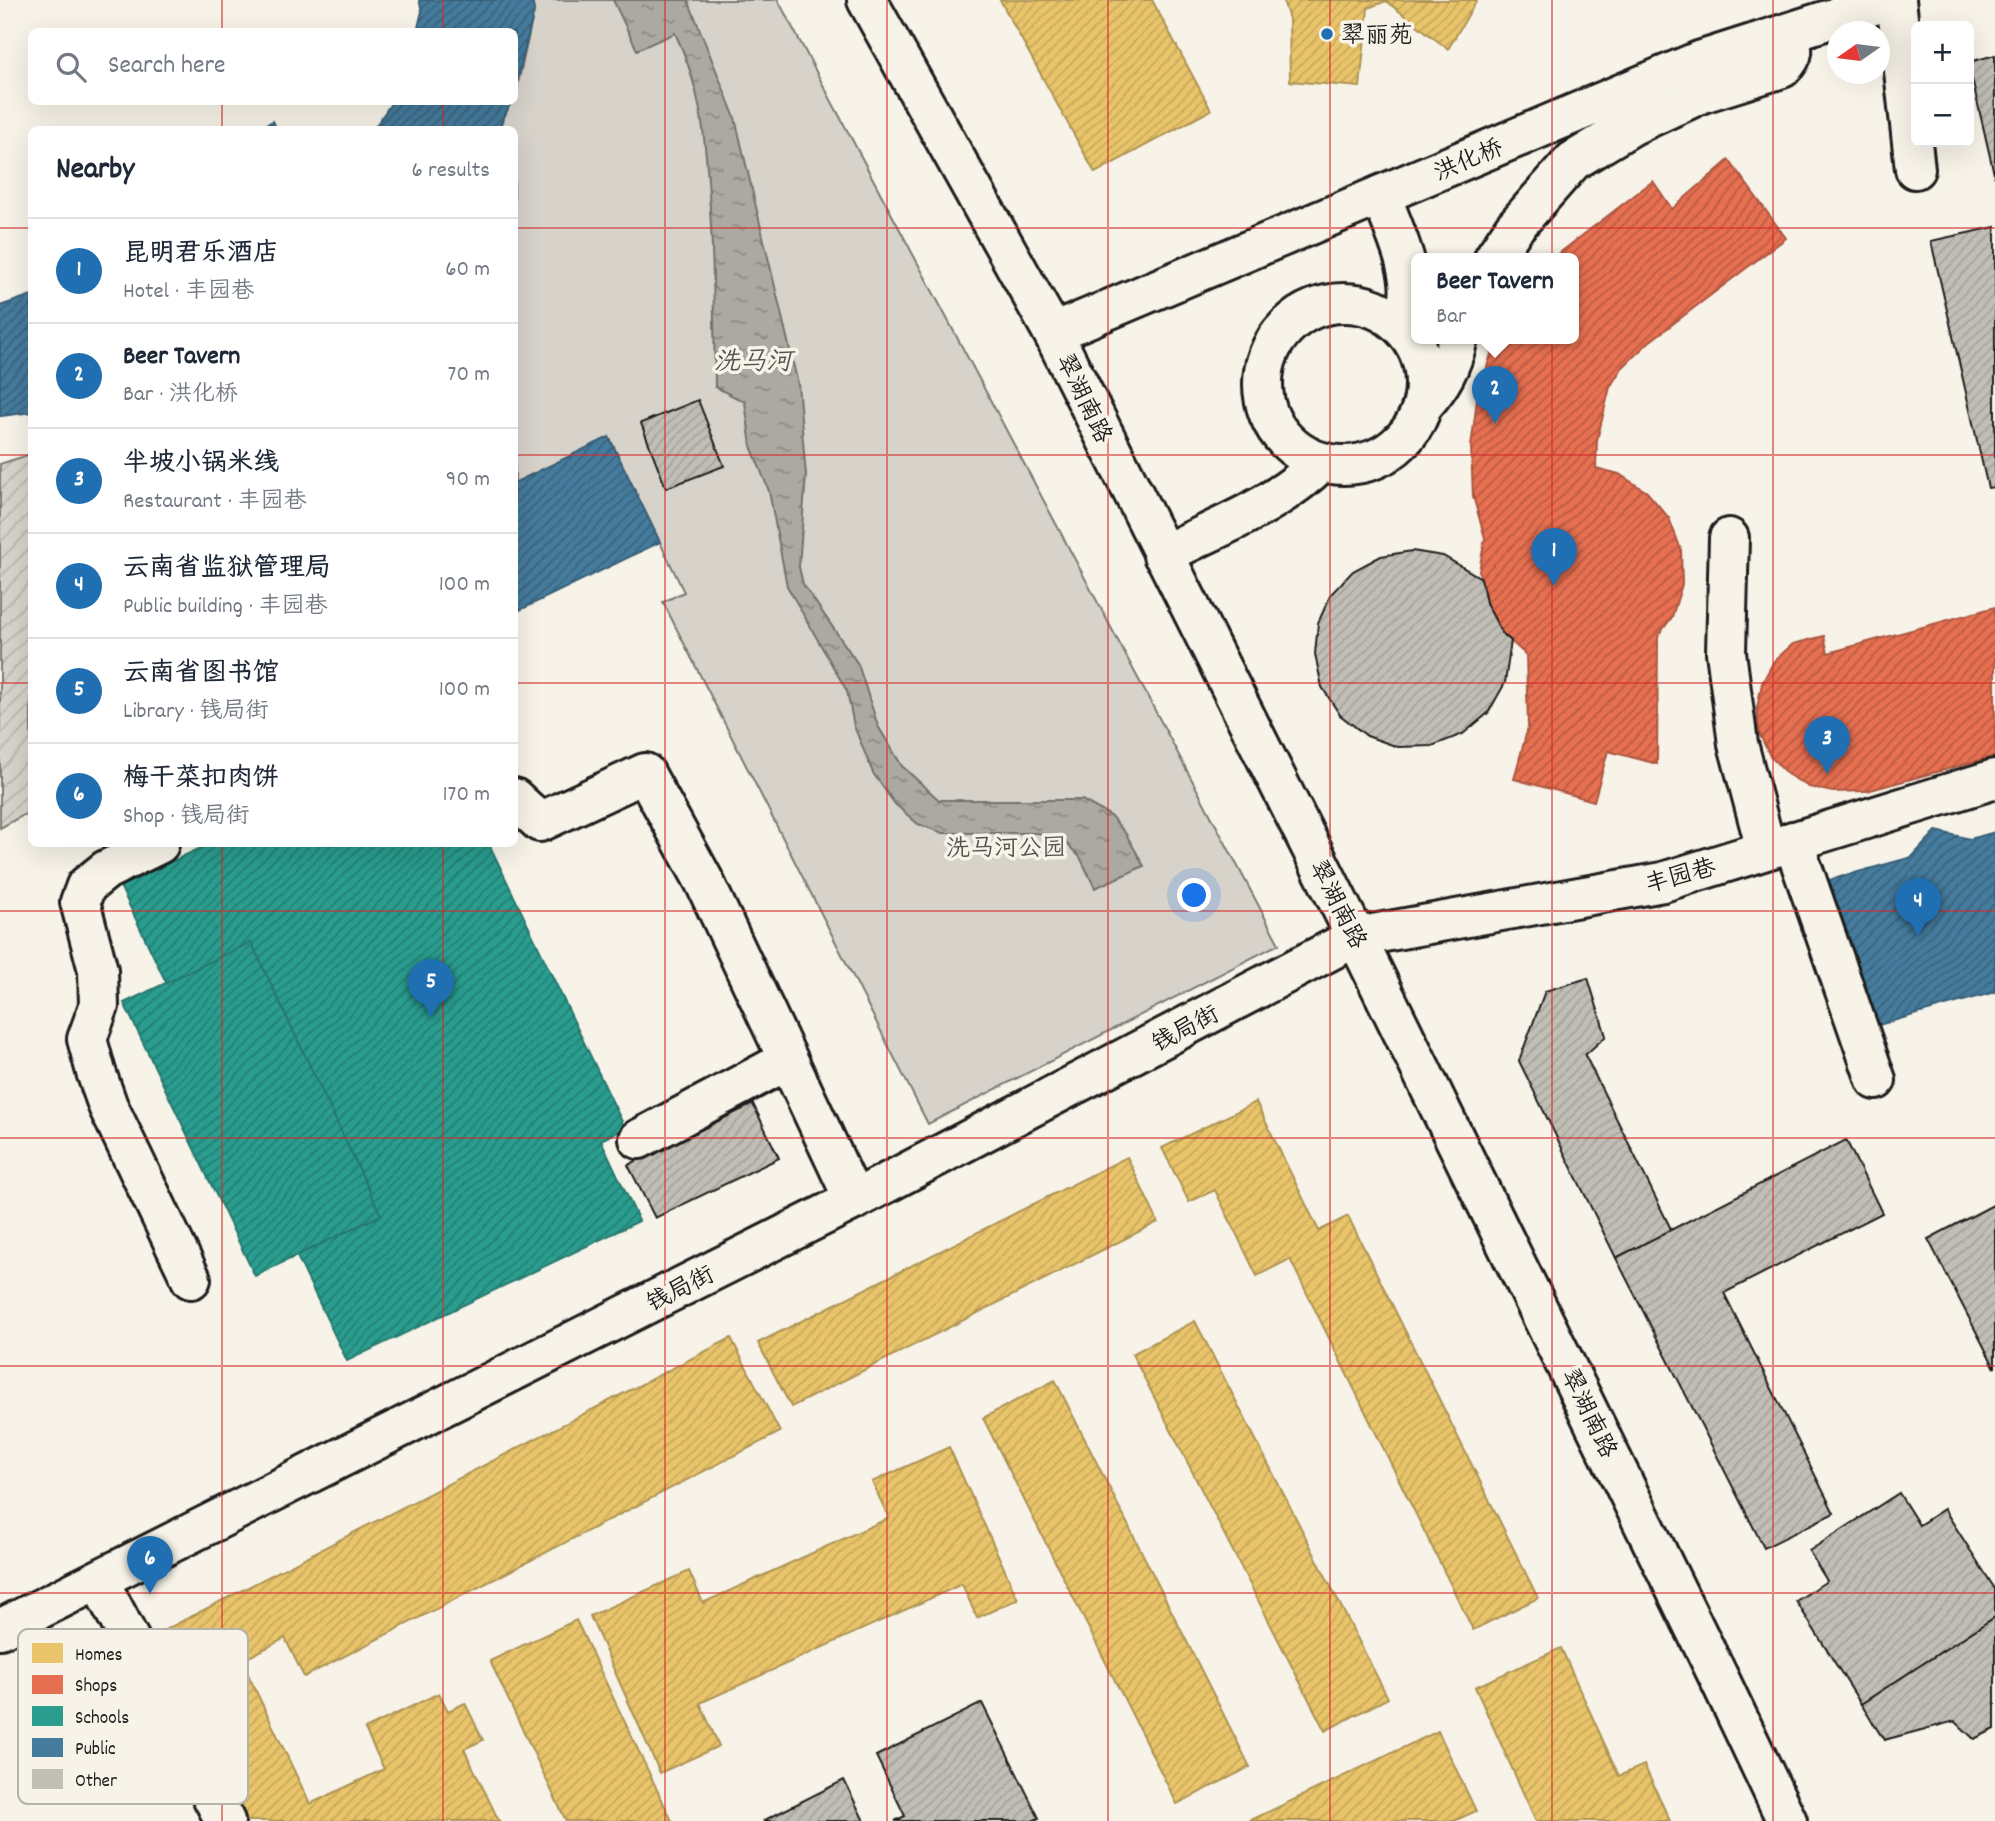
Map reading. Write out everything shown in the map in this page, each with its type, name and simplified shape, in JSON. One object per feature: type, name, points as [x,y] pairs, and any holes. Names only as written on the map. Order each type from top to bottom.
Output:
[{"type":"street","name":"翠湖南路","points":[[867,0],[1053,333],[1356,937],[1787,1821]]},
{"type":"street","name":"洪化桥","points":[[1053,333],[1699,61],[1890,0]]},
{"type":"street","points":[[1896,0],[1915,169]]},
{"type":"street","points":[[1497,253],[1514,229],[1573,161],[1633,125],[1702,93],[1783,68],[1792,59],[1794,48],[1788,33]]},
{"type":"street","points":[[1381,195],[1409,283],[1408,304],[1396,321]]},
{"type":"street","points":[[1411,339],[1396,321],[1376,309],[1353,303],[1331,303],[1308,310],[1289,323],[1274,341],[1265,363],[1262,386],[1266,408],[1276,429],[1292,447],[1311,460],[1334,466],[1357,465],[1379,458],[1398,445],[1413,427],[1423,405],[1441,384],[1454,357],[1457,344]]},
{"type":"street","points":[[1414,344],[1422,360],[1426,383],[1423,405]]},
{"type":"street","points":[[1163,555],[1275,500],[1303,480],[1321,462]]},
{"type":"street","points":[[1729,538],[1726,653],[1738,744],[1876,1080]]},
{"type":"street","points":[[518,802],[540,822],[645,773],[704,881],[854,1200]]},
{"type":"street","name":"丰园巷","points":[[1356,937],[1663,882],[1995,779]]},
{"type":"street","points":[[153,847],[106,870],[86,886],[80,902],[98,970],[99,1006],[87,1039],[108,1106],[191,1279]]},
{"type":"street","name":"钱局街","points":[[0,1629],[854,1200],[1356,937]]},
{"type":"street","points":[[639,1139],[788,1060]]},
{"type":"street","points":[[99,1581],[124,1629]]},
{"type":"street","points":[[216,1804],[225,1821]]},
{"type":"green space","name":"洗马河公园","points":[[532,0],[778,0],[1279,944],[928,1124],[663,602],[684,592],[609,437],[518,482],[518,126],[500,126],[510,105],[518,105],[518,84],[534,11]]},
{"type":"green space","points":[[28,455],[28,813],[0,828],[0,464]]},
{"type":"water","name":"洗马河","points":[[613,0],[688,0],[735,118],[798,384],[806,475],[799,567],[803,584],[858,664],[878,726],[902,766],[939,800],[1082,800],[1111,816],[1126,834],[1144,866],[1095,888],[1080,857],[1062,839],[1037,833],[943,833],[918,824],[895,804],[873,773],[854,726],[847,691],[787,586],[769,491],[751,446],[745,402],[715,387],[711,218],[703,131],[691,73],[675,33],[637,50]]},
{"type":"building: Homes","points":[[1000,0],[1152,0],[1211,110],[1095,173]]},
{"type":"building: Homes","name":"翠丽苑","points":[[1283,0],[1477,0],[1448,49],[1386,1],[1368,8],[1360,87],[1290,81],[1289,19]]},
{"type":"building: Homes","points":[[1256,1102],[1319,1231],[1348,1216],[1538,1598],[1473,1630],[1290,1259],[1257,1276],[1215,1190],[1189,1202],[1162,1148]]},
{"type":"building: Homes","points":[[1127,1157],[1158,1222],[791,1407],[758,1343]]},
{"type":"building: Homes","points":[[1195,1321],[1388,1698],[1325,1731],[1132,1354]]},
{"type":"building: Homes","points":[[731,1338],[780,1432],[304,1677],[285,1638],[248,1657],[248,1629],[167,1629]]},
{"type":"building: Homes","points":[[1055,1380],[1250,1767],[1177,1804],[983,1418]]},
{"type":"building: Homes","points":[[949,1447],[1018,1599],[977,1618],[962,1584],[700,1703],[719,1746],[660,1773],[590,1616],[689,1571],[703,1603],[889,1518],[872,1482]]},
{"type":"building: Homes","points":[[576,1620],[672,1821],[566,1821],[490,1661]]},
{"type":"building: Homes","points":[[1561,1648],[1619,1776],[1644,1765],[1670,1821],[1536,1821],[1475,1687]]},
{"type":"building: Homes","points":[[248,1674],[310,1804],[384,1769],[365,1729],[439,1693],[448,1711],[465,1703],[483,1740],[464,1749],[499,1821],[241,1821],[233,1804],[248,1804]]},
{"type":"building: Homes","points":[[1438,1731],[1476,1811],[1454,1821],[1249,1821]]},
{"type":"building: Shops","points":[[1729,160],[1786,238],[1649,342],[1622,368],[1610,387],[1597,440],[1596,468],[1619,474],[1647,492],[1669,518],[1681,550],[1682,584],[1672,617],[1658,636],[1657,764],[1608,751],[1594,801],[1514,779],[1528,727],[1526,655],[1502,633],[1486,603],[1479,571],[1485,538],[1473,496],[1471,447],[1477,400],[1496,344],[1579,344],[1579,253],[1559,253],[1653,181],[1672,209]]},
{"type":"building: Shops","points":[[1995,607],[1995,756],[1867,791],[1833,792],[1809,787],[1787,774],[1770,756],[1759,733],[1757,708],[1762,683],[1774,661],[1793,644],[1824,636],[1828,653]]},
{"type":"building: Schools","points":[[203,847],[490,847],[625,1128],[601,1140],[639,1221],[347,1361],[120,886]]},
{"type":"building: Schools","points":[[251,942],[381,1215],[255,1276],[124,1003]]},
{"type":"building: Public","points":[[419,0],[532,0],[534,11],[518,77],[518,28],[418,28],[422,11]]},
{"type":"building: Public","points":[[390,105],[510,105],[500,126],[376,126]]},
{"type":"building: Public","points":[[28,296],[28,412],[0,416],[0,306]]},
{"type":"building: Public","points":[[609,437],[660,542],[518,611],[518,481]]},
{"type":"building: Public","points":[[1936,831],[1970,839],[1995,832],[1995,992],[1868,1028],[1826,881],[1912,857]]},
{"type":"building: Other","points":[[1995,55],[1995,178],[1974,88],[1974,61]]},
{"type":"building: Other","points":[[1995,227],[1995,487],[1988,488],[1931,241]]},
{"type":"building: Other","points":[[698,400],[724,466],[666,488],[641,423]]},
{"type":"building: Other","points":[[1412,551],[1443,556],[1481,578],[1486,603],[1502,633],[1511,641],[1505,683],[1488,713],[1463,734],[1432,746],[1398,747],[1367,736],[1340,715],[1322,687],[1315,654],[1318,623],[1331,594],[1353,571],[1381,556]]},
{"type":"building: Other","points":[[1588,978],[1606,1036],[1585,1055],[1672,1231],[1616,1258],[1519,1061],[1545,991]]},
{"type":"building: Other","points":[[753,1104],[779,1158],[655,1218],[628,1165]]},
{"type":"building: Other","points":[[1846,1140],[1882,1213],[1724,1293],[1834,1513],[1764,1548],[1616,1258]]},
{"type":"building: Other","points":[[1995,1204],[1995,1368],[1928,1239]]},
{"type":"building: Other","points":[[1899,1493],[1919,1525],[1944,1509],[1995,1589],[1995,1617],[1861,1704],[1796,1601],[1827,1581],[1809,1551]]},
{"type":"building: Other","points":[[1995,1617],[1995,1729],[1974,1739],[1955,1721],[1884,1740],[1861,1704]]},
{"type":"building: Other","points":[[982,1703],[1039,1818],[1032,1821],[895,1821],[905,1816],[876,1756]]},
{"type":"building: Other","points":[[844,1780],[864,1821],[763,1821]]},
{"type":"place","name":"翠丽苑","points":[[1327,34]]},
{"type":"place","name":"Beer Tavern","points":[[1495,424]]},
{"type":"place","name":"昆明君乐酒店","points":[[1554,586]]},
{"type":"place","name":"半坡小锅米线","points":[[1827,774]]},
{"type":"place","name":"云南省监狱管理局","points":[[1918,936]]},
{"type":"place","name":"云南省图书馆","points":[[431,1017]]},
{"type":"place","name":"梅干菜扣肉饼","points":[[150,1594]]}]
